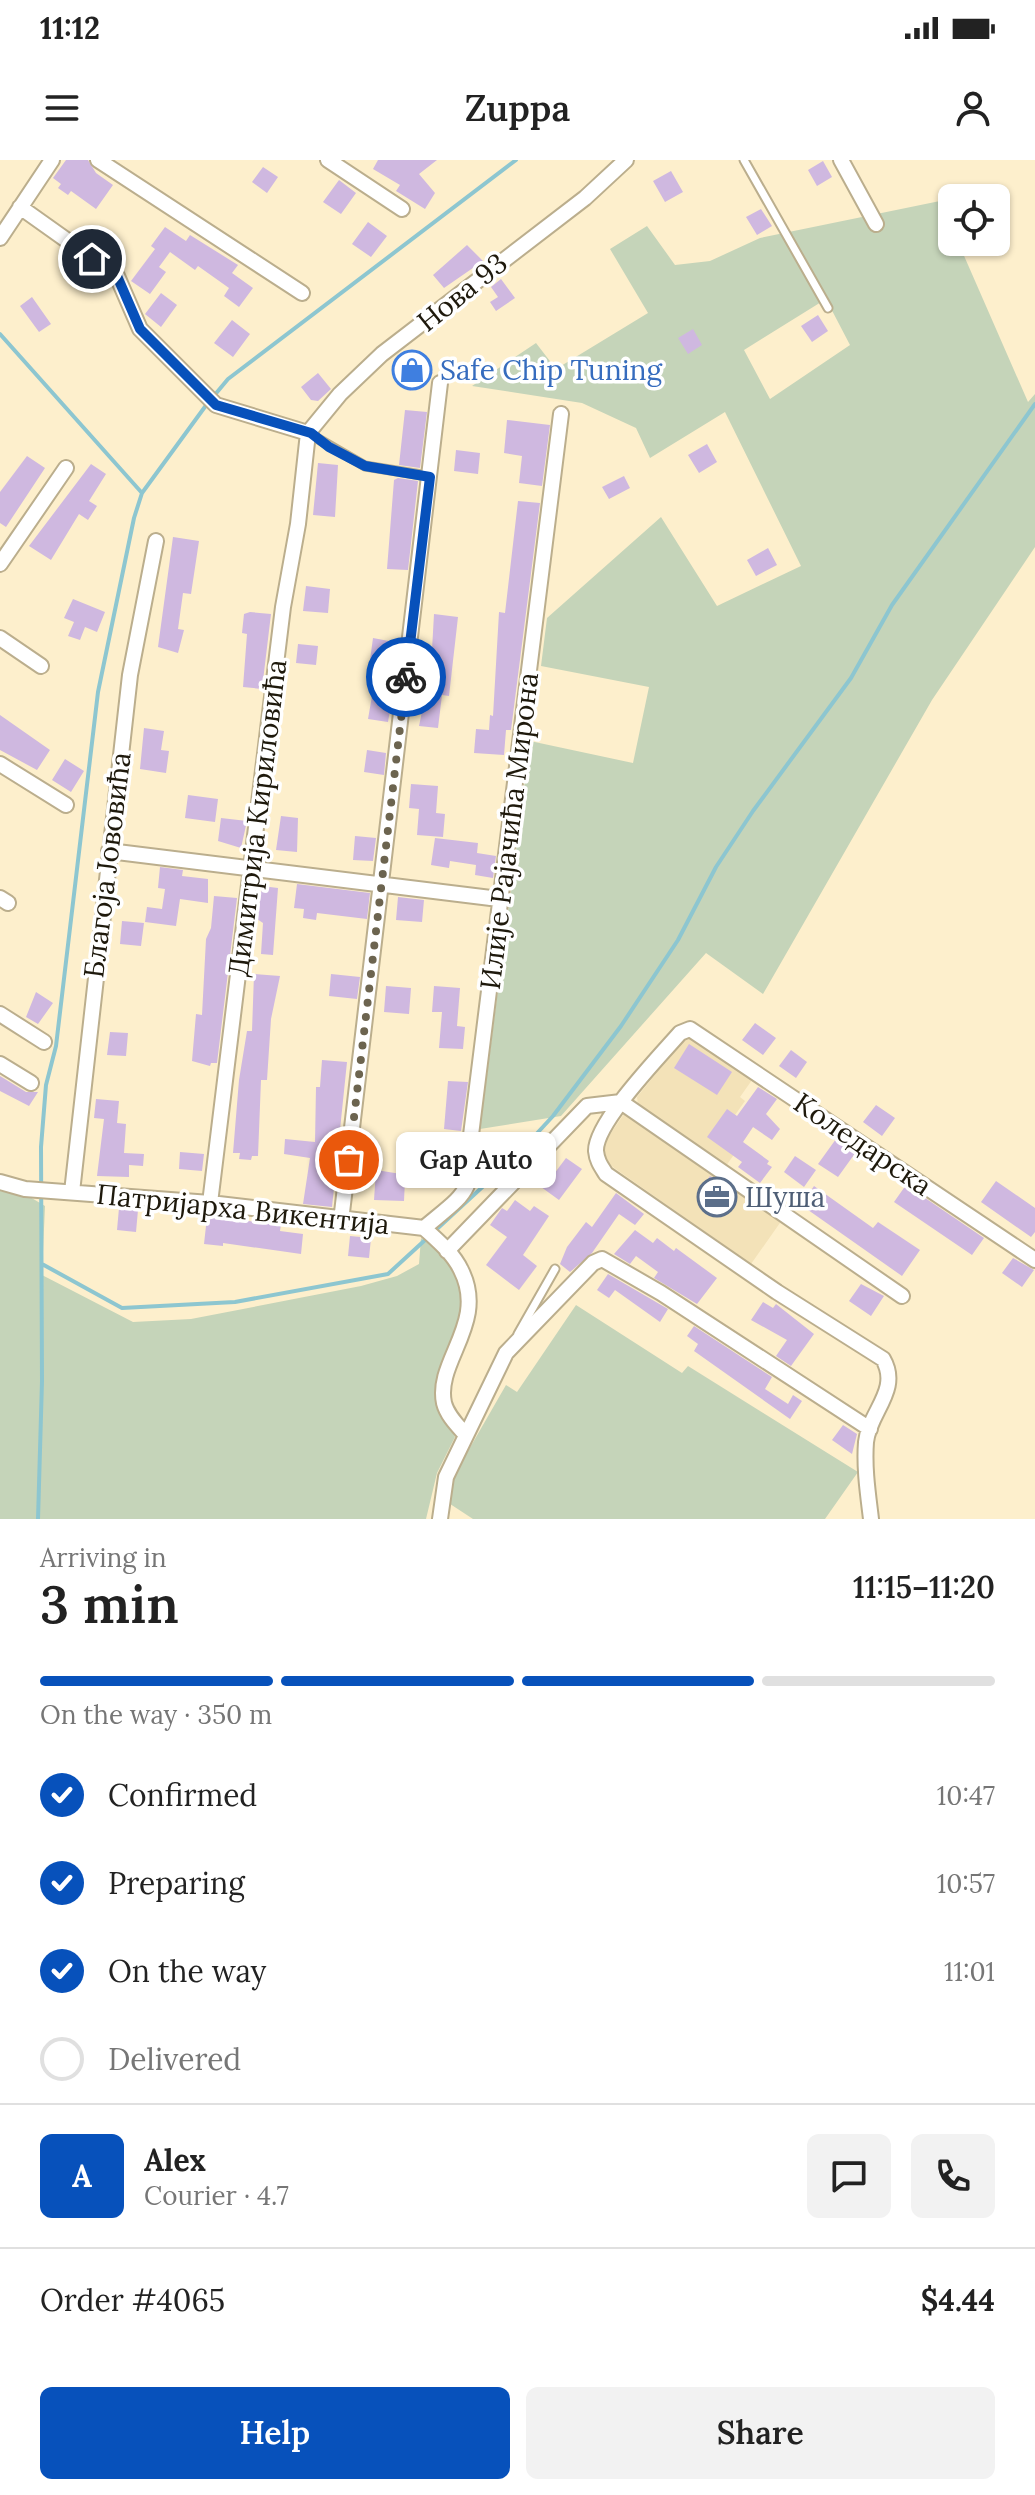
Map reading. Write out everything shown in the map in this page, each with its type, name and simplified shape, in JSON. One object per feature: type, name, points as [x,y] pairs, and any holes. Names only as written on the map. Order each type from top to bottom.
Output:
[{"type":"street","points":[[0,238],[52,160]]},
{"type":"street","points":[[98,160],[302,293]]},
{"type":"street","points":[[328,160],[402,209]]},
{"type":"street","name":"Нова 93","points":[[308,433],[340,394],[382,354],[585,198],[626,160]]},
{"type":"street","points":[[841,160],[876,224]]},
{"type":"street","points":[[20,207],[117,276],[140,329],[216,405],[308,433]]},
{"type":"street","points":[[341,1221],[440,383]]},
{"type":"street","name":"Илије Рајачића Мирона","points":[[429,1232],[470,1185],[471,1135],[561,414]]},
{"type":"street","name":"Димитрија Кириловића","points":[[210,1203],[283,607],[306,470],[308,433]]},
{"type":"street","points":[[0,564],[66,468]]},
{"type":"street","name":"Благоја Јововића","points":[[72,1192],[130,675],[156,541]]},
{"type":"street","points":[[0,638],[41,666]]},
{"type":"street","points":[[0,764],[66,805]]},
{"type":"street","points":[[109,851],[499,899]]},
{"type":"street","points":[[0,1014],[44,1042]]},
{"type":"street","name":"Коледарска","points":[[621,1102],[680,1033],[690,1029],[1035,1260]]},
{"type":"street","points":[[0,1064],[31,1083]]},
{"type":"street","points":[[447,1251],[587,1106],[621,1102],[902,1296]]},
{"type":"street","points":[[621,1102],[596,1149],[598,1163],[606,1174],[777,1292],[883,1359],[889,1370],[890,1382],[866,1440],[871,1519]]},
{"type":"street","points":[[587,1106],[598,1109],[608,1123]]},
{"type":"street","name":"Патријарха Викентија","points":[[0,1182],[42,1190],[210,1203],[429,1232]]},
{"type":"street","points":[[429,1232],[465,1277],[470,1304],[443,1395],[449,1414],[465,1434]]},
{"type":"street","points":[[440,1519],[446,1477],[506,1353],[593,1263],[607,1260],[870,1429]]},
{"type":"lane","points":[[744,160],[828,308]]},
{"type":"lane","points":[[308,433],[365,466],[430,477]]},
{"type":"lane","points":[[506,1353],[555,1269]]},
{"type":"shaded area","points":[[691,1037],[752,1080],[740,1097],[745,1101],[735,1115],[753,1127],[726,1166],[638,1105],[637,1097],[685,1038]]},
{"type":"shaded area","name":"Шуша","points":[[626,1111],[782,1220],[751,1264],[610,1165],[604,1155],[604,1143]]},
{"type":"green space","points":[[938,201],[938,256],[964,256],[1028,402],[1035,394],[1035,547],[932,700],[763,994],[706,953],[561,1116],[480,1129],[530,741],[633,763],[649,687],[541,666],[547,618],[661,517],[717,606],[801,566],[725,412],[650,458],[636,428],[582,403],[472,386],[536,343],[556,369],[648,313],[610,249],[647,226],[675,265],[710,261],[760,238]],"holes":[[[826,299],[850,345],[770,399],[744,350]]]},
{"type":"green space","points":[[0,1191],[30,1197],[45,1206],[42,1275],[133,1322],[191,1319],[361,1286],[397,1276],[419,1264],[421,1238],[450,1266],[460,1294],[457,1326],[437,1394],[440,1409],[455,1437],[437,1473],[426,1519],[0,1519]]},
{"type":"green space","points":[[576,1305],[682,1373],[688,1366],[858,1472],[825,1519],[473,1519],[441,1498],[506,1385],[517,1392]]},
{"type":"building","points":[[66,160],[88,160],[96,173],[113,185],[96,209],[71,191],[68,195],[58,188],[61,184],[53,178]]},
{"type":"building","points":[[378,160],[437,160],[419,174],[435,193],[425,209],[396,191],[400,185],[373,169]]},
{"type":"building","points":[[823,161],[832,177],[817,186],[808,170]]},
{"type":"building","points":[[263,167],[278,177],[267,193],[252,182]]},
{"type":"building","points":[[671,171],[683,192],[665,202],[653,181]]},
{"type":"building","points":[[339,180],[356,193],[341,214],[323,202]]},
{"type":"building","points":[[761,209],[772,226],[757,235],[746,217]]},
{"type":"building","points":[[368,222],[387,236],[371,257],[352,244]]},
{"type":"building","points":[[165,227],[186,241],[190,235],[238,265],[232,273],[253,288],[239,307],[224,296],[229,288],[198,266],[195,270],[170,252],[159,267],[166,272],[150,294],[131,281],[155,249],[151,246]]},
{"type":"building","points":[[467,245],[483,261],[444,288],[433,275]]},
{"type":"building","points":[[501,279],[515,298],[496,311],[490,302],[498,297],[491,287]]},
{"type":"building","points":[[161,293],[177,305],[161,327],[145,314]]},
{"type":"building","points":[[32,297],[51,324],[39,332],[20,306]]},
{"type":"building","points":[[818,315],[828,331],[812,342],[801,326]]},
{"type":"building","points":[[232,320],[250,334],[233,357],[214,343]]},
{"type":"building","points":[[693,329],[702,345],[688,354],[678,338]]},
{"type":"building","name":"Safe Chip Tuning","points":[[415,352],[433,373],[410,391],[392,370]]},
{"type":"building","points":[[318,373],[331,389],[318,401],[311,400],[301,387]]},
{"type":"building","points":[[405,410],[427,412],[420,468],[399,465]]},
{"type":"building","points":[[507,420],[550,425],[542,486],[519,483],[522,456],[504,453]]},
{"type":"building","points":[[707,444],[717,462],[699,473],[688,455]]},
{"type":"building","points":[[456,450],[480,453],[478,474],[454,471]]},
{"type":"building","points":[[27,456],[45,468],[6,527],[0,523],[0,492]]},
{"type":"building","points":[[318,463],[338,465],[335,517],[313,515]]},
{"type":"building","points":[[91,464],[106,474],[89,501],[97,506],[88,520],[79,514],[51,560],[29,546]]},
{"type":"building","points":[[624,476],[630,488],[609,499],[602,487]]},
{"type":"building","points":[[394,480],[418,481],[408,570],[387,569]]},
{"type":"building","points":[[518,501],[540,503],[511,730],[506,730],[504,755],[474,753],[476,729],[489,730],[490,715],[493,716],[499,612],[505,613]]},
{"type":"building","points":[[173,537],[199,541],[191,594],[183,593],[178,629],[184,630],[178,653],[158,647]]},
{"type":"building","points":[[768,548],[777,565],[756,576],[747,560]]},
{"type":"building","points":[[306,586],[330,589],[328,613],[303,611]]},
{"type":"building","points":[[73,599],[105,612],[97,632],[85,627],[80,640],[68,636],[74,622],[64,618]]},
{"type":"building","points":[[244,614],[271,614],[262,689],[243,687],[247,634],[242,633]]},
{"type":"building","points":[[434,614],[458,617],[449,696],[442,695],[438,728],[419,726],[431,668]]},
{"type":"building","points":[[373,638],[394,642],[390,663],[370,660]]},
{"type":"building","points":[[298,644],[318,646],[316,665],[296,663]]},
{"type":"building","points":[[372,696],[392,699],[388,722],[368,719]]},
{"type":"building","points":[[0,715],[50,750],[37,770],[0,750]]},
{"type":"building","points":[[144,728],[164,731],[161,750],[169,751],[166,773],[140,769]]},
{"type":"building","points":[[367,750],[386,753],[384,775],[364,772]]},
{"type":"building","points":[[65,759],[84,771],[71,792],[52,780]]},
{"type":"building","points":[[411,784],[438,786],[436,813],[445,814],[443,837],[417,835],[419,809],[409,808]]},
{"type":"building","points":[[188,795],[218,799],[215,822],[185,818]]},
{"type":"building","points":[[281,816],[298,818],[297,852],[276,850]]},
{"type":"building","points":[[221,818],[247,821],[241,848],[218,841]]},
{"type":"building","points":[[355,836],[376,838],[373,861],[353,860]]},
{"type":"building","points":[[435,838],[478,843],[477,853],[496,856],[493,878],[475,875],[476,865],[450,861],[449,868],[431,865]]},
{"type":"building","points":[[160,867],[183,870],[182,876],[208,879],[208,903],[180,899],[176,926],[145,922],[147,907],[162,909],[165,889],[158,888]]},
{"type":"building","points":[[297,884],[370,893],[367,919],[317,913],[316,920],[303,918],[304,909],[294,908]]},
{"type":"building","points":[[262,886],[278,888],[273,955],[261,954],[263,923],[257,919]]},
{"type":"building","points":[[214,896],[237,898],[217,1063],[210,1066],[192,1061],[196,1014],[202,1015],[206,939],[211,928]]},
{"type":"building","points":[[398,897],[424,900],[422,922],[396,920]]},
{"type":"building","points":[[122,921],[144,923],[141,946],[120,944]]},
{"type":"building","points":[[254,974],[280,976],[271,1019],[267,1080],[261,1080],[258,1156],[252,1156],[251,1160],[239,1159],[240,1153],[233,1153],[239,1080],[247,1031],[252,1031]]},
{"type":"building","points":[[331,974],[360,977],[357,999],[329,996]]},
{"type":"building","points":[[386,986],[411,988],[409,1014],[384,1012]]},
{"type":"building","points":[[434,986],[460,988],[457,1026],[465,1027],[463,1049],[439,1048],[442,1012],[432,1012]]},
{"type":"building","points":[[36,992],[53,1003],[38,1024],[26,1017]]},
{"type":"building","points":[[755,1023],[776,1038],[763,1055],[742,1040]]},
{"type":"building","points":[[110,1032],[128,1033],[126,1056],[107,1055]]},
{"type":"building","points":[[689,1044],[732,1072],[717,1095],[674,1068]]},
{"type":"building","points":[[791,1050],[807,1062],[796,1078],[779,1066]]},
{"type":"building","points":[[322,1060],[347,1062],[332,1207],[303,1204],[310,1158],[284,1154],[285,1139],[315,1142],[316,1087],[320,1087]]},
{"type":"building","points":[[0,1076],[26,1092],[38,1092],[29,1106],[0,1091]]},
{"type":"building","points":[[448,1081],[468,1082],[461,1131],[444,1129]]},
{"type":"building","points":[[758,1087],[777,1099],[766,1114],[780,1129],[772,1140],[753,1127],[743,1142],[769,1161],[767,1164],[772,1167],[760,1183],[738,1167],[742,1162],[707,1137],[727,1109],[737,1116]]},
{"type":"building","points":[[96,1099],[119,1101],[117,1123],[126,1124],[124,1153],[144,1154],[143,1166],[129,1165],[129,1177],[97,1176],[104,1119],[94,1118]]},
{"type":"building","points":[[876,1105],[895,1118],[882,1136],[863,1122]]},
{"type":"building","points":[[836,1139],[856,1152],[838,1177],[818,1164]]},
{"type":"building","points":[[180,1152],[204,1154],[202,1171],[179,1169]]},
{"type":"building","points":[[795,1156],[816,1170],[804,1187],[784,1172]]},
{"type":"building","points":[[566,1158],[582,1169],[559,1200],[530,1179],[540,1169],[551,1178]]},
{"type":"building","points":[[441,1166],[461,1167],[455,1186],[440,1185]]},
{"type":"building","points":[[376,1170],[401,1174],[401,1180],[405,1180],[404,1201],[374,1200]]},
{"type":"building","name":"Шуша","points":[[710,1176],[735,1193],[720,1213],[701,1200],[705,1194],[700,1191]]},
{"type":"building","points":[[996,1181],[1035,1208],[1035,1232],[1031,1237],[981,1202]]},
{"type":"building","points":[[906,1185],[984,1238],[972,1255],[894,1202]]},
{"type":"building","points":[[814,1186],[873,1228],[878,1222],[920,1250],[902,1276],[801,1205]]},
{"type":"building","points":[[616,1193],[644,1214],[635,1225],[619,1214],[592,1253],[570,1272],[560,1264],[567,1247],[586,1222],[592,1227]]},
{"type":"building","points":[[515,1200],[530,1211],[534,1206],[549,1216],[523,1255],[537,1266],[519,1290],[486,1265],[507,1237],[490,1225],[502,1208],[507,1211]]},
{"type":"building","points":[[119,1208],[138,1210],[136,1232],[117,1230]]},
{"type":"building","points":[[207,1217],[281,1224],[280,1231],[303,1234],[301,1254],[223,1243],[223,1246],[204,1244]]},
{"type":"building","points":[[635,1230],[653,1243],[657,1238],[674,1251],[676,1248],[717,1278],[697,1304],[654,1278],[658,1272],[636,1256],[630,1264],[614,1254]]},
{"type":"building","points":[[350,1236],[371,1238],[369,1258],[348,1256]]},
{"type":"building","points":[[1013,1258],[1034,1270],[1022,1287],[1002,1273]]},
{"type":"building","points":[[608,1274],[668,1309],[660,1322],[615,1290],[609,1298],[597,1290]]},
{"type":"building","points":[[861,1284],[884,1296],[871,1316],[849,1301]]},
{"type":"building","points":[[763,1302],[773,1308],[776,1304],[814,1334],[791,1366],[776,1356],[787,1340],[751,1320]]},
{"type":"building","points":[[694,1326],[772,1377],[765,1389],[788,1404],[793,1395],[802,1401],[790,1419],[694,1351],[698,1344],[687,1336]]},
{"type":"building","points":[[843,1425],[857,1434],[852,1454],[832,1440]]},
{"type":"waterway","points":[[213,397],[228,379],[516,160]]},
{"type":"waterway","points":[[0,334],[142,493]]},
{"type":"waterway","points":[[38,1519],[42,1381],[41,1147],[46,1085],[56,1046],[98,692],[134,518],[142,493],[207,404]]},
{"type":"waterway","points":[[438,1228],[516,1156],[553,1116],[621,1026],[678,940],[716,867],[753,811],[851,678],[892,605],[1035,404]]},
{"type":"waterway","points":[[42,1264],[122,1308],[235,1302],[388,1274],[424,1241]]},
{"type":"way so far","points":[[349,1160],[406,677]]},
{"type":"place","name":"Safe Chip Tuning","points":[[412,370]]},
{"type":"place","name":"Gap Auto","points":[[349,1160]]},
{"type":"place","name":"Шуша","points":[[717,1197]]},
{"type":"route","points":[[92,259],[117,276],[140,329],[216,405],[311,433],[329,447],[365,466],[430,477],[406,677]]}]
